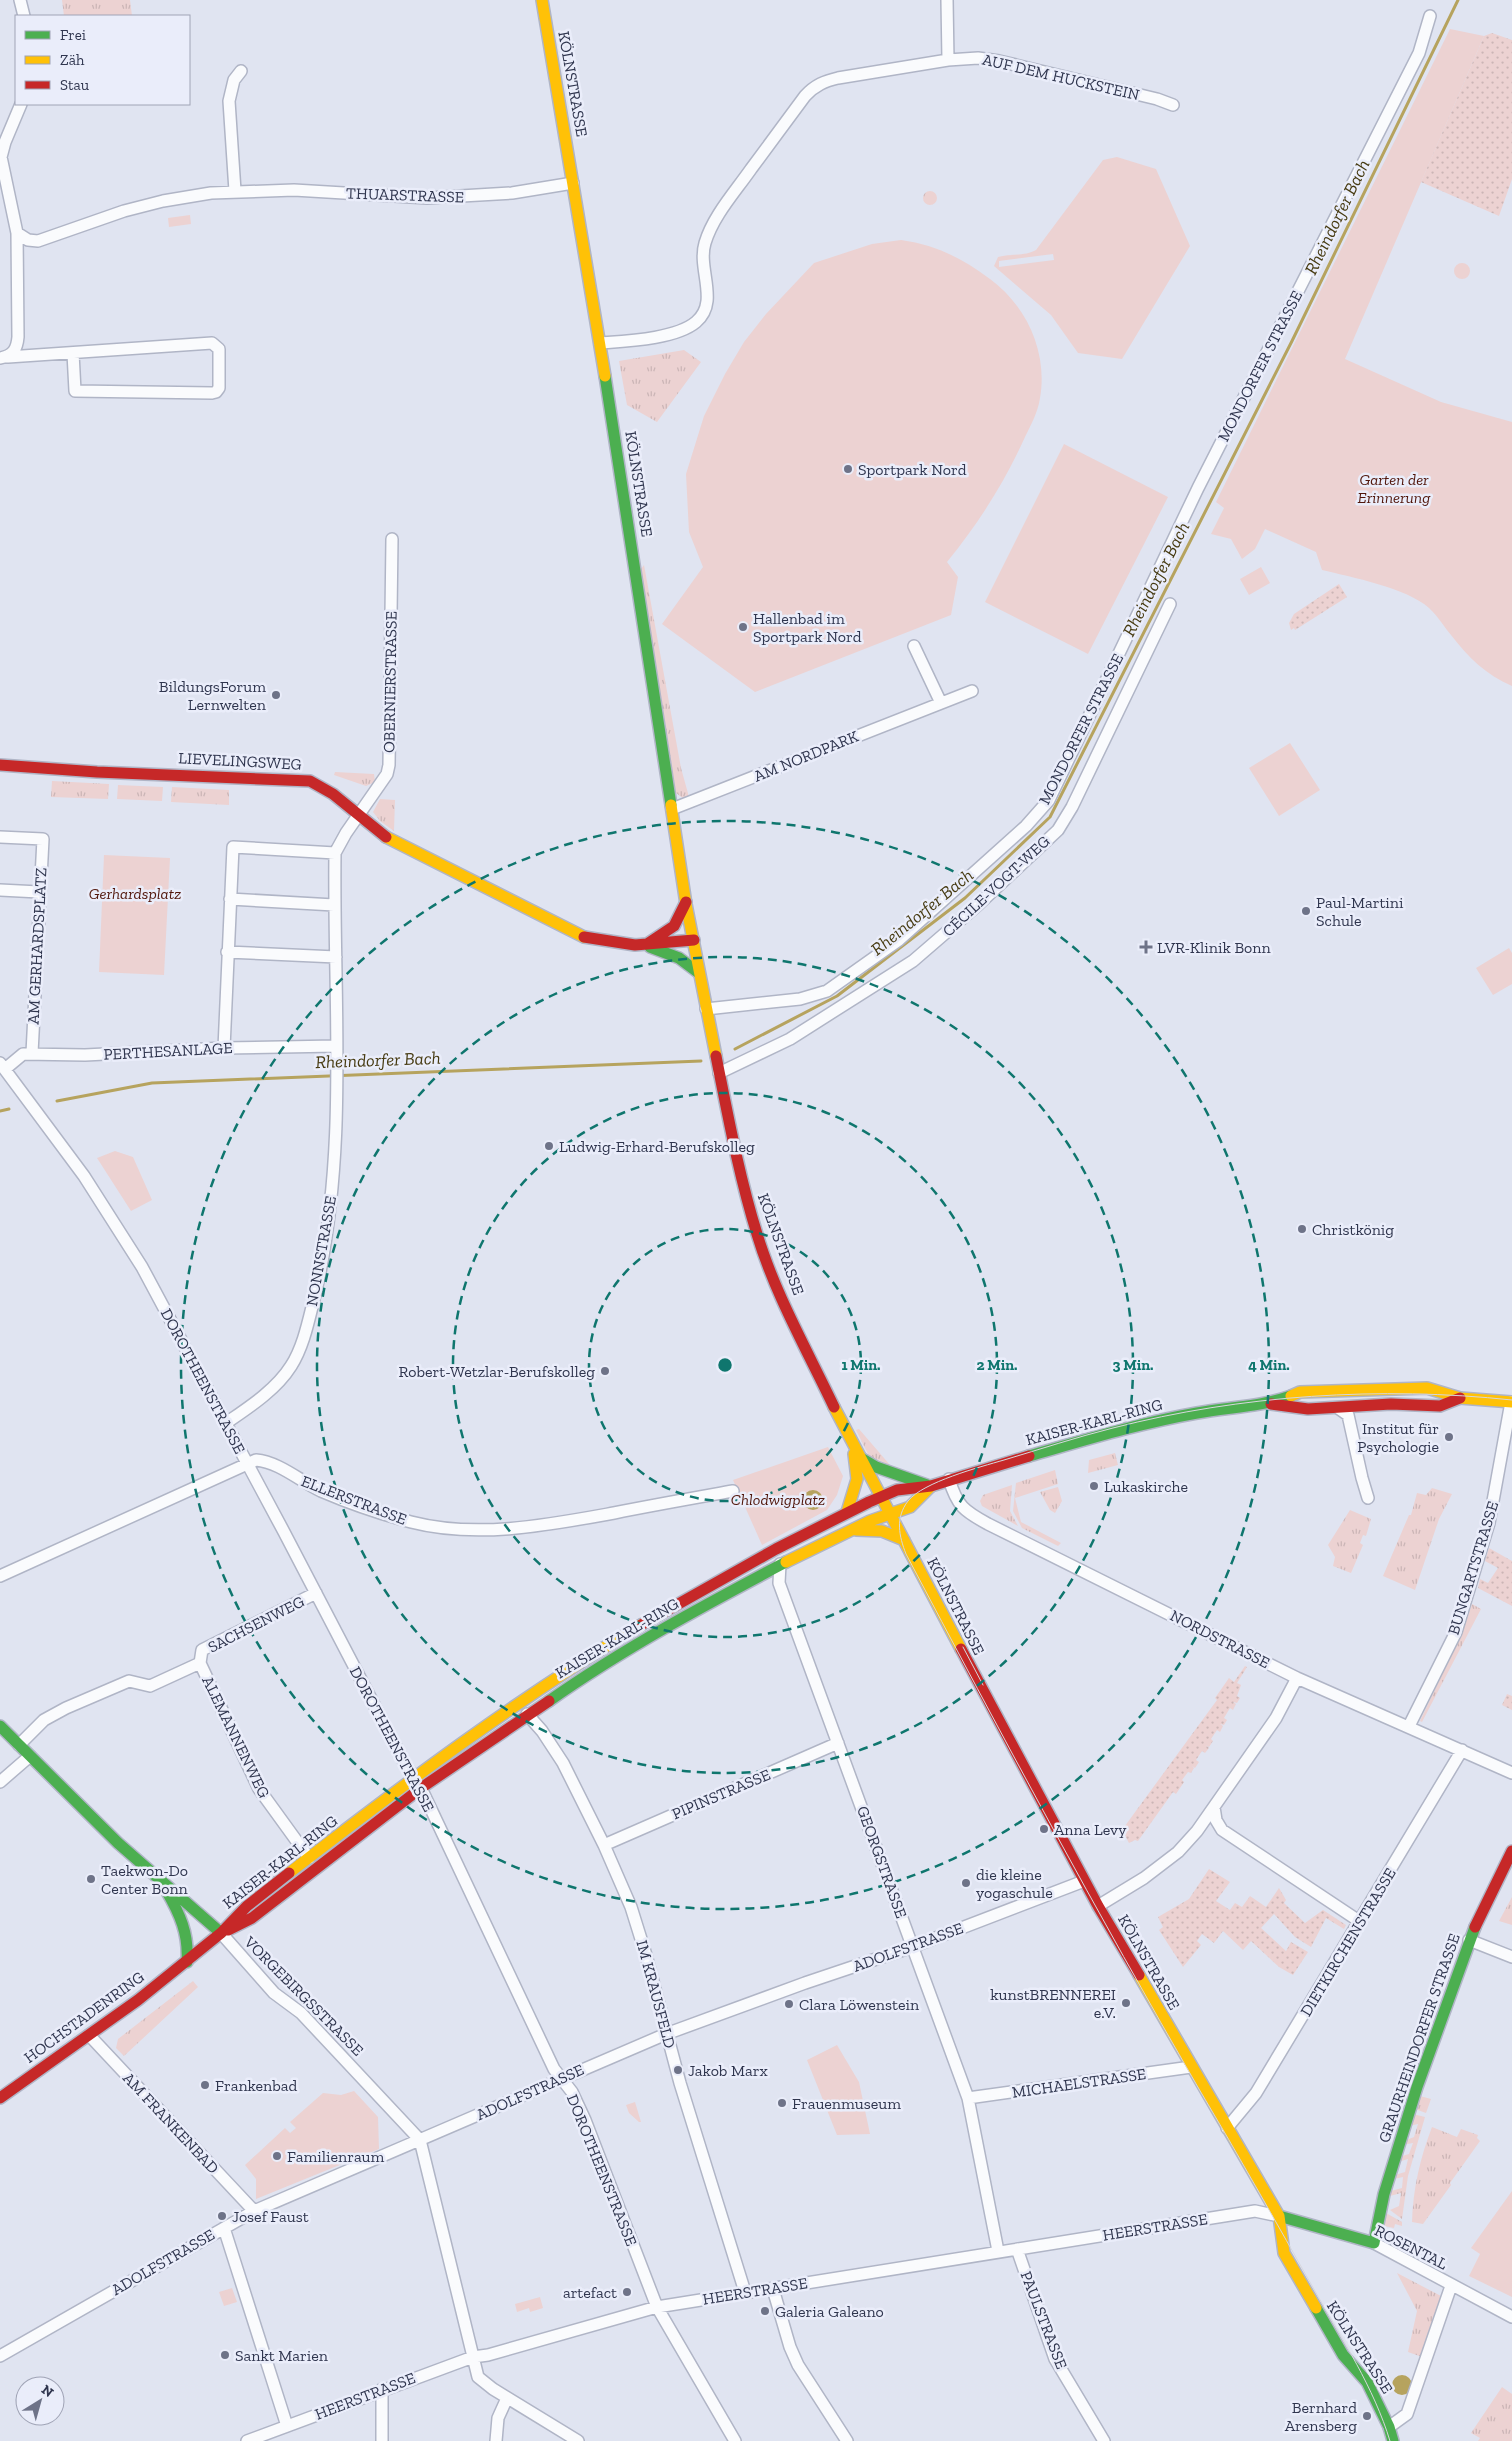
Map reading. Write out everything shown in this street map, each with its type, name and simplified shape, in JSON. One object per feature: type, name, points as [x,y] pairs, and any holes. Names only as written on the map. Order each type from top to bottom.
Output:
[{"type":"main road","name":"KÖLNSTRASSE","points":[[542,0],[600,343],[686,902],[738,1167],[757,1235],[778,1289],[853,1446],[882,1497],[1084,1881],[1175,2041],[1284,2218],[1284,2253],[1343,2356],[1367,2382],[1389,2427],[1393,2441]]},
{"type":"main road","name":"LIEVELINGSWEG","points":[[0,765],[97,772],[310,781],[335,794],[358,816],[396,844],[586,938],[620,944],[645,945],[694,940]]},
{"type":"main road","points":[[645,945],[674,926],[686,902]]},
{"type":"main road","points":[[645,945],[678,958],[699,973]]},
{"type":"main road","name":"KAISER-KARL-RING","points":[[221,1933],[247,1906],[413,1778],[505,1711],[664,1610],[847,1512],[897,1490],[931,1486],[1051,1448],[1138,1425],[1196,1414],[1268,1404],[1300,1392],[1427,1388],[1460,1398],[1512,1402]]},
{"type":"main road","name":"KAISER-KARL-RING","points":[[1268,1404],[1308,1409],[1391,1404],[1440,1406],[1460,1398]]},
{"type":"main road","points":[[847,1512],[857,1479],[853,1446]]},
{"type":"main road","points":[[860,1458],[876,1467],[931,1486]]},
{"type":"main road","name":"KAISER-KARL-RING","points":[[221,1933],[252,1918],[421,1788],[596,1668],[666,1626],[780,1564],[849,1530],[910,1507],[931,1486]]},
{"type":"main road","points":[[890,1514],[888,1501],[897,1490]]},
{"type":"main road","points":[[870,1521],[882,1508],[882,1497]]},
{"type":"main road","points":[[849,1530],[882,1530],[904,1540]]},
{"type":"main road","name":"VORGEBIRGSSTRASSE","points":[[0,1726],[118,1843],[221,1933]]},
{"type":"main road","name":"GRAURHEINDORFER STRASSE","points":[[1374,2243],[1384,2194],[1408,2112],[1468,1940],[1512,1851]]},
{"type":"main road","points":[[160,1880],[187,1929],[190,1943],[187,1962]]},
{"type":"main road","name":"HOCHSTADENRING","points":[[0,2098],[187,1962],[221,1933]]},
{"type":"main road","name":"ROSENTAL","points":[[1284,2218],[1374,2243]]},
{"type":"street","points":[[20,0],[24,15]]},
{"type":"street","points":[[947,0],[948,60]]},
{"type":"street","name":"MONDORFER STRASSE","points":[[706,1009],[800,999],[827,991],[899,940],[1026,826],[1049,800],[1198,488],[1419,53],[1430,16]]},
{"type":"street","name":"AUF DEM HUCKSTEIN","points":[[600,343],[654,337],[686,329],[696,322],[707,306],[708,295],[702,264],[708,233],[798,105],[812,88],[824,81],[948,60],[978,58],[999,61],[1157,99],[1173,105]]},
{"type":"street","points":[[235,191],[229,101],[234,80],[241,71]]},
{"type":"street","points":[[4,358],[17,347],[17,233],[2,157],[5,142],[21,105]]},
{"type":"street","name":"THUARSTRASSE","points":[[17,233],[28,240],[38,241],[124,211],[163,201],[235,191],[294,190],[427,198],[512,193],[573,183]]},
{"type":"street","points":[[4,358],[73,353],[212,343],[219,350],[219,388],[216,392],[212,393],[75,391],[73,353]]},
{"type":"street","name":"OBERNIERSTRASSE","points":[[336,853],[342,838],[387,774],[389,765],[392,539]]},
{"type":"street","name":"CÉCILE-VOGT-WEG","points":[[719,1073],[790,1039],[914,961],[979,904],[1058,830],[1072,807],[1170,604]]},
{"type":"street","points":[[914,646],[941,703]]},
{"type":"street","name":"AM NORDPARK","points":[[672,809],[972,691]]},
{"type":"street","name":"AM GERHARDSPLATZ","points":[[0,836],[43,839],[32,1053]]},
{"type":"street","points":[[224,1048],[232,847],[336,853]]},
{"type":"street","name":"NONNSTRASSE","points":[[226,1423],[251,1406],[282,1378],[291,1367],[301,1344],[322,1265],[332,1196],[336,1090],[334,905],[336,853]]},
{"type":"street","points":[[0,890],[39,892]]},
{"type":"street","points":[[230,899],[334,905]]},
{"type":"street","points":[[227,952],[336,957]]},
{"type":"street","name":"PERTHESANLAGE","points":[[2,1066],[23,1054],[32,1053],[85,1055],[224,1048],[336,1046]]},
{"type":"street","name":"DOROTHEENSTRASSE","points":[[2,1066],[65,1149],[123,1236],[162,1303],[413,1778],[421,1788],[554,2069],[572,2092],[585,2120],[657,2307],[735,2441]]},
{"type":"street","name":"BUNGARTSTRASSE","points":[[1409,1726],[1456,1632],[1489,1523],[1512,1402]]},
{"type":"street","points":[[1338,1408],[1348,1416],[1368,1498]]},
{"type":"street","name":"ELLERSTRASSE","points":[[0,1576],[246,1462],[263,1460],[322,1491],[366,1507],[412,1522],[453,1529],[482,1530],[527,1526],[734,1491]]},
{"type":"street","name":"NORDSTRASSE","points":[[949,1480],[957,1502],[965,1511],[988,1524],[1297,1678],[1512,1773]]},
{"type":"street","name":"GEORGSTRASSE","points":[[780,1564],[779,1583],[968,2098],[998,2251]]},
{"type":"street","name":"SACHSENWEG","points":[[19,1745],[44,1720],[66,1708],[129,1682],[150,1686],[200,1663],[202,1650],[316,1593]]},
{"type":"street","name":"ALEMANNENWEG","points":[[200,1663],[259,1789],[309,1858]]},
{"type":"street","points":[[1098,1906],[1144,1878],[1178,1852],[1214,1807],[1276,1718],[1297,1678]]},
{"type":"street","name":"IM KRAUSFELD","points":[[527,1714],[542,1731],[563,1763],[604,1845],[631,1906],[646,1954],[666,2034],[745,2292]]},
{"type":"street","name":"PIPINSTRASSE","points":[[604,1845],[838,1743]]},
{"type":"street","name":"DIETKIRCHENSTRASSE","points":[[1227,2128],[1256,2094],[1462,1750]]},
{"type":"street","points":[[0,1782],[30,1756]]},
{"type":"street","points":[[1214,1807],[1216,1820],[1222,1830],[1359,1922]]},
{"type":"street","name":"ADOLFSTRASSE","points":[[0,2356],[254,2211],[666,2034],[805,1983],[912,1947],[1084,1881]]},
{"type":"street","name":"VORGEBIRGSSTRASSE","points":[[221,1933],[270,1989],[301,2013],[420,2140],[478,2377],[507,2398],[578,2441]]},
{"type":"street","points":[[1468,1940],[1512,1957]]},
{"type":"street","name":"AM FRANKENBAD","points":[[89,2035],[254,2211]]},
{"type":"street","name":"MICHAELSTRASSE","points":[[968,2098],[1191,2067]]},
{"type":"street","name":"HEERSTRASSE","points":[[247,2441],[382,2389],[473,2357],[488,2355],[657,2307],[1255,2211],[1284,2218]]},
{"type":"street","points":[[224,2228],[287,2426]]},
{"type":"street","name":"ROSENTAL","points":[[1374,2243],[1451,2286],[1512,2317]]},
{"type":"street","name":"PAULSTRASSE","points":[[1017,2249],[1055,2359],[1104,2441]]},
{"type":"street","points":[[1389,2427],[1407,2414],[1451,2286]]},
{"type":"street","points":[[773,2289],[790,2347],[798,2365],[847,2441]]},
{"type":"street","points":[[382,2389],[382,2441]]},
{"type":"street","points":[[496,2441],[498,2418],[507,2398]]},
{"type":"green space","points":[[62,0],[130,0],[132,15],[64,15]]},
{"type":"green space","name":"Garten der Erinnerung","points":[[1450,29],[1484,36],[1345,359],[1441,402],[1512,422],[1512,686],[1478,665],[1457,643],[1432,611],[1419,601],[1378,584],[1322,570],[1316,552],[1265,529],[1255,549],[1242,559],[1231,539],[1211,534],[1224,508],[1216,502]]},
{"type":"green space","points":[[1492,33],[1512,40],[1512,179],[1499,216],[1421,182],[1484,36]]},
{"type":"green space","points":[[1117,157],[1156,169],[1190,246],[1122,359],[1078,353],[1051,315],[994,266],[998,257],[1028,253],[1036,250],[1103,160]],"holes":[[[1053,254],[1054,260],[999,267],[999,261]]]},
{"type":"green space","points":[[927,191],[933,191],[937,198],[933,205],[927,205],[923,201],[923,195]]},
{"type":"green space","points":[[190,215],[191,224],[169,227],[168,218]]},
{"type":"green space","name":"Sportpark Nord","points":[[901,240],[926,245],[959,259],[990,279],[1015,303],[1032,332],[1041,364],[1042,381],[1038,408],[1000,486],[980,518],[947,562],[958,577],[951,615],[755,692],[662,624],[703,567],[689,532],[686,474],[704,416],[744,342],[766,314],[814,263],[872,244]]},
{"type":"green space","points":[[1462,263],[1468,265],[1470,271],[1468,277],[1462,279],[1456,277],[1454,271],[1456,265]]},
{"type":"green space","points":[[684,350],[701,362],[657,422],[627,405],[619,361]]},
{"type":"green space","points":[[1064,444],[1168,497],[1088,654],[985,602]]},
{"type":"green space","points":[[644,565],[681,768],[689,797],[684,799],[676,793],[641,569]]},
{"type":"green space","points":[[1261,567],[1270,583],[1249,595],[1240,579]]},
{"type":"green space","points":[[1339,584],[1347,597],[1295,630],[1294,628],[1291,630],[1289,623],[1294,614]]},
{"type":"green space","points":[[1290,743],[1320,790],[1279,816],[1249,768]]},
{"type":"green space","points":[[335,772],[374,774],[375,782],[366,786],[334,775]]},
{"type":"green space","points":[[52,781],[109,784],[108,799],[51,797]]},
{"type":"green space","points":[[118,785],[163,787],[162,801],[117,799]]},
{"type":"green space","points":[[172,787],[229,790],[229,805],[171,802]]},
{"type":"green space","points":[[380,799],[395,800],[394,831],[380,821],[373,812]]},
{"type":"green space","name":"Gerhardsplatz","points":[[104,855],[170,858],[164,975],[99,972]]},
{"type":"green space","points":[[1509,948],[1512,953],[1512,984],[1493,995],[1476,968]]},
{"type":"green space","points":[[115,1151],[133,1157],[152,1200],[131,1211],[97,1158]]},
{"type":"green space","points":[[859,1429],[890,1465],[869,1456],[856,1430]]},
{"type":"green space","name":"Chlodwigplatz","points":[[828,1447],[843,1476],[837,1495],[827,1510],[762,1545],[733,1480]]},
{"type":"green space","points":[[1115,1453],[1118,1465],[1088,1473],[1089,1460]]},
{"type":"green space","points":[[1055,1470],[1058,1484],[1015,1498],[1021,1522],[1061,1543],[1058,1546],[1022,1528],[1013,1511],[1016,1483]]},
{"type":"green space","points":[[1012,1485],[1010,1511],[1018,1526],[982,1506],[980,1501],[983,1495]]},
{"type":"green space","points":[[1058,1487],[1062,1501],[1055,1513],[1050,1510],[1040,1492]]},
{"type":"green space","points":[[1432,1488],[1452,1494],[1439,1519],[1415,1590],[1383,1576],[1409,1515],[1411,1515],[1417,1493],[1426,1495]]},
{"type":"green space","points":[[1350,1510],[1371,1519],[1366,1536],[1363,1535],[1360,1543],[1363,1545],[1351,1573],[1333,1566],[1335,1557],[1328,1545]]},
{"type":"green space","points":[[1489,1548],[1512,1561],[1512,1606],[1478,1588],[1480,1579],[1488,1583],[1498,1568],[1485,1561]]},
{"type":"green space","points":[[1472,1604],[1481,1609],[1422,1722],[1420,1721],[1463,1630]]},
{"type":"green space","points":[[1245,1666],[1247,1667],[1237,1683],[1241,1685],[1237,1696],[1240,1698],[1237,1703],[1233,1702],[1236,1704],[1233,1710],[1230,1708],[1224,1718],[1227,1720],[1224,1725],[1220,1724],[1223,1726],[1220,1732],[1217,1730],[1211,1739],[1213,1741],[1209,1747],[1206,1745],[1209,1748],[1205,1753],[1202,1751],[1196,1760],[1199,1762],[1195,1768],[1192,1766],[1194,1768],[1182,1780],[1184,1782],[1176,1794],[1173,1792],[1138,1841],[1135,1840],[1129,1843],[1122,1830],[1217,1700],[1215,1698],[1229,1678],[1234,1682]]},
{"type":"green space","points":[[1507,1694],[1512,1696],[1512,1710],[1502,1705]]},
{"type":"green space","points":[[1209,1869],[1230,1882],[1216,1901],[1230,1910],[1235,1903],[1242,1907],[1250,1896],[1266,1907],[1279,1888],[1286,1900],[1284,1903],[1305,1923],[1323,1910],[1346,1925],[1344,1929],[1326,1918],[1311,1947],[1295,1937],[1274,1914],[1261,1928],[1286,1951],[1291,1942],[1308,1952],[1293,1975],[1279,1967],[1251,1941],[1243,1950],[1223,1931],[1214,1943],[1202,1934],[1197,1941],[1201,1945],[1183,1967],[1159,1930],[1163,1927],[1158,1917],[1189,1899]]},
{"type":"green space","points":[[1512,1897],[1512,1925],[1499,1921]]},
{"type":"green space","points":[[193,1981],[198,1987],[124,2056],[116,2048],[118,2039]]},
{"type":"green space","points":[[837,2045],[859,2082],[870,2134],[837,2135],[807,2060]]},
{"type":"green space","points":[[354,2091],[378,2117],[379,2149],[256,2199],[256,2179],[245,2165],[285,2128],[290,2133],[296,2128],[290,2122],[323,2093],[341,2095]]},
{"type":"green space","points":[[1420,2096],[1431,2099],[1426,2113],[1415,2109]]},
{"type":"green space","points":[[635,2102],[641,2122],[629,2113],[626,2105]]},
{"type":"green space","points":[[1413,2114],[1425,2117],[1408,2176],[1402,2219],[1390,2210],[1399,2206],[1401,2193],[1390,2196],[1391,2191],[1402,2188],[1403,2177],[1394,2179],[1395,2175],[1405,2172],[1408,2159],[1398,2162],[1399,2157],[1409,2154],[1413,2143],[1402,2145],[1404,2141],[1414,2137],[1418,2124],[1409,2126]]},
{"type":"green space","points":[[1432,2127],[1457,2137],[1461,2129],[1478,2135],[1477,2138],[1480,2141],[1423,2224],[1412,2222],[1414,2198],[1424,2150]]},
{"type":"green space","points":[[1512,2191],[1512,2297],[1469,2276],[1480,2254],[1471,2248]]},
{"type":"green space","points":[[1386,2213],[1402,2222],[1402,2226],[1395,2224],[1394,2228],[1384,2226]]},
{"type":"green space","points":[[1397,2273],[1441,2296],[1422,2357],[1408,2352],[1417,2311]]},
{"type":"green space","points":[[232,2288],[237,2302],[224,2306],[219,2292]]},
{"type":"green space","points":[[540,2297],[543,2308],[530,2312],[529,2308],[517,2312],[515,2304]]},
{"type":"green space","points":[[1502,2387],[1512,2394],[1512,2441],[1478,2441],[1480,2438],[1471,2433]]},
{"type":"shaded area","points":[[813,1490],[820,1493],[823,1500],[820,1507],[813,1510],[806,1507],[803,1500],[806,1493]]},
{"type":"shaded area","points":[[1402,2375],[1409,2378],[1412,2385],[1409,2392],[1402,2395],[1395,2392],[1392,2385],[1395,2378]]},
{"type":"waterway","name":"Rheindorfer Bach","points":[[735,1049],[837,996],[965,898],[1050,817],[1292,341],[1458,0]]},
{"type":"waterway","name":"Rheindorfer Bach","points":[[57,1101],[152,1083],[701,1061]]},
{"type":"waterway","name":"Rheindorfer Bach","points":[[0,1111],[9,1109]]},
{"type":"tram line","points":[[1390,2441],[1375,2402],[1357,2364],[1124,1956],[1050,1823],[906,1554],[900,1534],[900,1520],[904,1507],[915,1494],[939,1482],[967,1471],[1072,1439],[1162,1417],[1211,1408],[1311,1396],[1412,1394],[1512,1400]]},
{"type":"tram line","points":[[963,1647],[983,1685]]},
{"type":"traffic: fast","points":[[605,376],[671,805]]},
{"type":"traffic: fast","points":[[650,947],[679,958],[699,973]]},
{"type":"traffic: fast","points":[[1029,1456],[1155,1422],[1197,1413],[1279,1400],[1291,1396]]},
{"type":"traffic: fast","points":[[859,1457],[876,1467],[927,1485]]},
{"type":"traffic: fast","points":[[549,1701],[636,1645],[786,1562]]},
{"type":"traffic: fast","points":[[0,1726],[118,1843],[221,1933]]},
{"type":"traffic: fast","points":[[166,1890],[185,1933],[187,1962]]},
{"type":"traffic: fast","points":[[1279,2216],[1374,2243],[1384,2194],[1417,2087],[1475,1927]]},
{"type":"traffic: fast","points":[[1316,2308],[1343,2355],[1367,2382],[1389,2427],[1393,2441]]},
{"type":"traffic: slow","points":[[542,0],[605,376]]},
{"type":"traffic: slow","points":[[671,805],[686,904],[716,1056]]},
{"type":"traffic: slow","points":[[386,837],[584,937]]},
{"type":"traffic: slow","points":[[1291,1396],[1300,1392],[1427,1388],[1460,1398],[1512,1402]]},
{"type":"traffic: slow","points":[[834,1407],[961,1649]]},
{"type":"traffic: slow","points":[[847,1512],[857,1479],[854,1454]]},
{"type":"traffic: slow","points":[[786,1562],[870,1521],[910,1507],[931,1486]]},
{"type":"traffic: slow","points":[[856,1530],[882,1531],[904,1540]]},
{"type":"traffic: slow","points":[[289,1873],[461,1744],[595,1653],[641,1625]]},
{"type":"traffic: slow","points":[[1139,1975],[1279,2216],[1284,2253],[1316,2308]]},
{"type":"traffic: jam","points":[[0,765],[97,772],[310,781],[333,794],[386,837]]},
{"type":"traffic: jam","points":[[647,944],[674,926],[686,902]]},
{"type":"traffic: jam","points":[[584,937],[635,945],[694,940]]},
{"type":"traffic: jam","points":[[716,1056],[739,1168],[764,1256],[792,1322],[834,1407]]},
{"type":"traffic: jam","points":[[1271,1404],[1308,1409],[1391,1404],[1440,1406],[1460,1398]]},
{"type":"traffic: jam","points":[[641,1625],[776,1549],[869,1502],[897,1490],[931,1486],[1029,1456]]},
{"type":"traffic: jam","points":[[961,1649],[1098,1906],[1139,1975]]},
{"type":"traffic: jam","points":[[228,1930],[252,1918],[421,1788],[549,1701]]},
{"type":"traffic: jam","points":[[1475,1927],[1512,1851]]},
{"type":"traffic: jam","points":[[0,2098],[138,2000],[221,1933],[247,1906],[289,1873]]},
{"type":"place","name":"Sportpark Nord","points":[[848,469]]},
{"type":"place","name":"Hallenbad im Sportpark Nord","points":[[743,627]]},
{"type":"place","name":"BildungsForum Lernwelten","points":[[276,695]]},
{"type":"place","name":"Paul-Martini Schule","points":[[1306,911]]},
{"type":"place","name":"LVR-Klinik Bonn","points":[[1146,947]]},
{"type":"place","name":"Ludwig-Erhard-Berufskolleg","points":[[549,1146]]},
{"type":"place","name":"Christkönig","points":[[1302,1229]]},
{"type":"place","name":"Robert-Wetzlar-Berufskolleg","points":[[605,1371]]},
{"type":"place","name":"Institut für Psychologie","points":[[1449,1437]]},
{"type":"place","name":"Lukaskirche","points":[[1094,1486]]},
{"type":"place","name":"Anna Levy","points":[[1044,1829]]},
{"type":"place","name":"Taekwon-Do Center Bonn","points":[[91,1879]]},
{"type":"place","name":"die kleine yogaschule","points":[[966,1883]]},
{"type":"place","name":"kunstBRENNEREI e.V.","points":[[1126,2003]]},
{"type":"place","name":"Clara Löwenstein","points":[[789,2004]]},
{"type":"place","name":"Jakob Marx","points":[[678,2070]]},
{"type":"place","name":"Frankenbad","points":[[205,2085]]},
{"type":"place","name":"Frauenmuseum","points":[[782,2103]]},
{"type":"place","name":"Familienraum","points":[[277,2156]]},
{"type":"place","name":"Josef Faust","points":[[222,2216]]},
{"type":"place","name":"artefact","points":[[627,2292]]},
{"type":"place","name":"Galeria Galeano","points":[[765,2311]]},
{"type":"place","name":"Sankt Marien","points":[[225,2355]]},
{"type":"place","name":"Bernhard Arensberg","points":[[1367,2416]]}]
